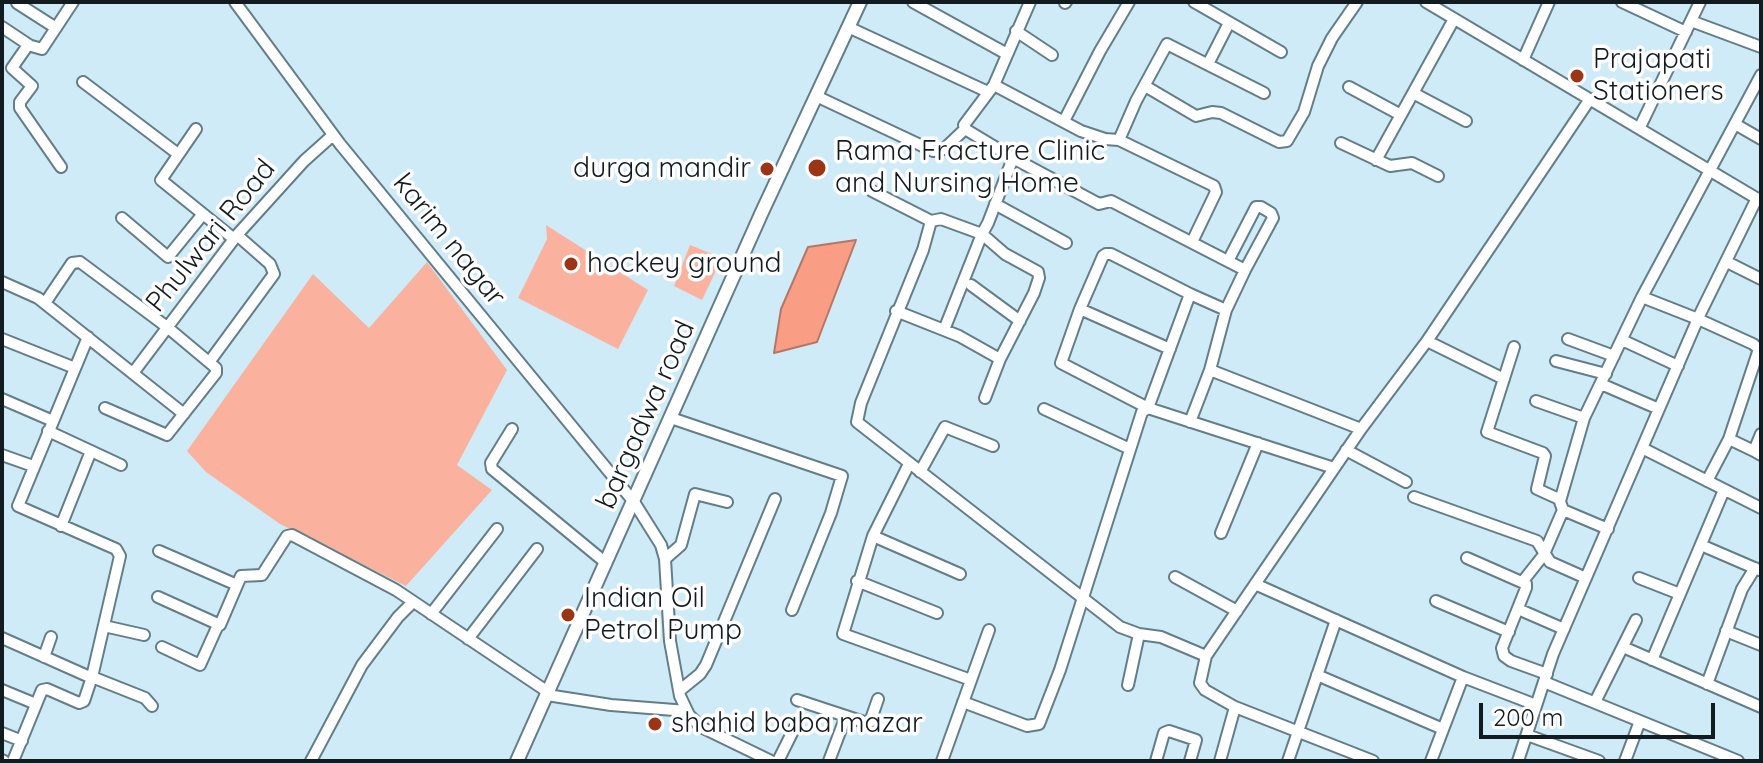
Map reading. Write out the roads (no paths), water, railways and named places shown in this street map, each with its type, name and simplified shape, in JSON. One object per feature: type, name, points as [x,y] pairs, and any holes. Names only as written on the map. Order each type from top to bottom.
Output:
[{"type":"main road","name":"bargadwa road","points":[[517,761],[860,2]]},
{"type":"street","points":[[2,27],[29,45],[42,49],[73,2]]},
{"type":"street","name":"karim nagar","points":[[235,2],[333,135],[634,502],[661,545],[672,553]]},
{"type":"street","points":[[913,2],[1007,54]]},
{"type":"street","points":[[816,96],[933,151],[944,149],[965,129],[965,122],[991,89],[1030,2]]},
{"type":"street","points":[[1064,121],[1129,2]]},
{"type":"street","points":[[1194,2],[1212,6],[1229,23],[1281,52]]},
{"type":"street","points":[[1145,86],[1196,116],[1221,113],[1279,142],[1287,141],[1304,112],[1318,66],[1332,38],[1357,2]]},
{"type":"street","points":[[1426,2],[1759,200],[1698,319],[1564,629],[1518,761]]},
{"type":"street","points":[[1622,2],[1636,5],[1686,32]]},
{"type":"street","points":[[1640,127],[1700,2]]},
{"type":"street","points":[[17,3],[56,28]]},
{"type":"street","points":[[1523,60],[1544,4]]},
{"type":"street","points":[[1376,160],[1454,19]]},
{"type":"street","points":[[1691,21],[1761,47]]},
{"type":"street","points":[[1208,64],[1229,23]]},
{"type":"street","points":[[848,27],[1105,139],[1119,140],[1216,189],[1192,242]]},
{"type":"street","points":[[1016,31],[1052,55]]},
{"type":"street","points":[[1119,140],[1167,44],[1264,93]]},
{"type":"street","points":[[29,45],[12,68],[33,87],[19,107],[61,167]]},
{"type":"street","points":[[1523,581],[1543,556],[1562,505],[1584,418],[1642,297],[1760,80]]},
{"type":"street","points":[[83,82],[178,154]]},
{"type":"street","points":[[1349,87],[1401,115]]},
{"type":"street","points":[[1413,93],[1466,121]]},
{"type":"street","points":[[1373,761],[1235,707],[1201,687],[1206,656],[1346,450],[1427,341],[1590,99]]},
{"type":"street","points":[[1735,124],[1761,139]]},
{"type":"street","points":[[196,129],[161,180],[270,264],[274,274],[210,361]]},
{"type":"street","points":[[965,129],[1099,204],[1111,201],[1245,270]]},
{"type":"street","name":"Phulwari Road","points":[[133,373],[236,237],[304,161],[333,135]]},
{"type":"street","points":[[1341,143],[1394,167],[1412,163],[1438,176]]},
{"type":"street","points":[[944,330],[1013,158]]},
{"type":"street","points":[[872,191],[931,221],[941,219],[982,234],[1005,254],[1035,268],[1039,274],[985,398]]},
{"type":"street","points":[[995,204],[1066,243]]},
{"type":"street","points":[[1190,422],[1210,370],[1226,310],[1273,218],[1271,213],[1256,207],[1228,261]]},
{"type":"street","points":[[122,218],[168,257],[203,214]]},
{"type":"street","points":[[931,221],[923,250],[861,403],[857,422],[1120,627],[1161,637],[1206,656]]},
{"type":"street","points":[[1226,310],[1106,254],[1080,309],[1061,363],[1148,408],[1334,468]]},
{"type":"street","points":[[45,303],[72,263],[77,261],[167,327],[216,368],[216,373],[167,435],[105,408]]},
{"type":"street","points":[[1727,262],[1761,279]]},
{"type":"street","points":[[2,282],[34,295],[184,414]]},
{"type":"street","points":[[971,285],[1020,321]]},
{"type":"street","points":[[963,702],[1027,726],[1039,724],[1060,670],[1142,412],[1148,408],[1190,294]]},
{"type":"street","points":[[1642,297],[1698,319],[1759,349],[1729,439],[1707,481]]},
{"type":"street","points":[[1080,309],[1170,349]]},
{"type":"street","points":[[896,311],[944,330],[1000,359]]},
{"type":"street","points":[[13,761],[40,692],[45,689],[83,702],[92,678],[120,553],[18,506],[88,337]]},
{"type":"street","points":[[2,339],[75,368]]},
{"type":"street","points":[[1568,339],[1614,356]]},
{"type":"street","points":[[1622,340],[1678,366]]},
{"type":"street","points":[[1427,341],[1504,379]]},
{"type":"street","points":[[1514,347],[1487,432],[1543,453],[1545,456],[1537,489],[1608,529]]},
{"type":"street","points":[[1556,361],[1603,379],[1659,409]]},
{"type":"street","points":[[1210,370],[1361,429]]},
{"type":"street","points":[[2,399],[121,465]]},
{"type":"street","points":[[1536,401],[1584,418]]},
{"type":"street","points":[[1044,409],[1130,449]]},
{"type":"street","points":[[671,418],[842,476],[831,513],[792,610]]},
{"type":"street","points":[[920,472],[945,427],[993,446]]},
{"type":"street","points":[[512,429],[491,463],[492,469],[606,563]]},
{"type":"street","points":[[1729,439],[1758,453],[1761,434]]},
{"type":"street","points":[[1221,533],[1258,443]]},
{"type":"street","points":[[1642,448],[1761,508]]},
{"type":"street","points":[[1346,450],[1406,482]]},
{"type":"street","points":[[61,526],[91,451]]},
{"type":"street","points":[[2,455],[33,466]]},
{"type":"street","points":[[909,464],[873,536],[843,634],[971,680]]},
{"type":"street","points":[[1652,660],[1724,490]]},
{"type":"street","points":[[727,502],[695,494],[672,553],[666,607],[686,685],[687,711],[693,721],[771,761]]},
{"type":"street","points":[[1414,497],[1537,541],[1543,556],[1550,562],[1586,578]]},
{"type":"street","points":[[686,685],[706,665],[775,499]]},
{"type":"street","points":[[431,614],[497,529]]},
{"type":"street","points":[[162,647],[200,665],[243,575],[262,575],[287,536],[292,535],[391,587],[547,694],[611,705],[687,711]]},
{"type":"street","points":[[873,536],[960,574]]},
{"type":"street","points":[[1701,545],[1758,569],[1742,589],[1707,684]]},
{"type":"street","points":[[468,639],[537,549]]},
{"type":"street","points":[[159,551],[237,585]]},
{"type":"street","points":[[1467,558],[1523,581],[1526,588],[1502,648],[1504,656],[1595,702],[1738,761]]},
{"type":"street","points":[[1175,577],[1237,611]]},
{"type":"street","points":[[1639,578],[1680,594]]},
{"type":"street","points":[[857,581],[937,613]]},
{"type":"street","points":[[1255,584],[1463,677],[1536,705]]},
{"type":"street","points":[[158,597],[218,625]]},
{"type":"street","points":[[1436,601],[1509,632]]},
{"type":"street","points":[[311,761],[362,665],[413,602]]},
{"type":"street","points":[[1518,609],[1564,629]]},
{"type":"street","points":[[1288,761],[1336,620]]},
{"type":"street","points":[[1595,702],[1636,620]]},
{"type":"street","points":[[104,626],[144,635]]},
{"type":"street","points":[[942,761],[989,630]]},
{"type":"street","points":[[1726,631],[1761,645]]},
{"type":"street","points":[[1128,685],[1139,634]]},
{"type":"street","points":[[44,657],[51,637]]},
{"type":"street","points":[[2,638],[145,698],[152,706]]},
{"type":"street","points":[[1623,647],[1761,707]]},
{"type":"street","points":[[1317,675],[1443,729]]},
{"type":"street","points":[[1431,761],[1463,677]]},
{"type":"street","points":[[2,690],[36,704]]},
{"type":"street","points":[[797,700],[869,723],[878,699]]},
{"type":"street","points":[[1220,761],[1235,707]]},
{"type":"street","points":[[829,761],[846,716]]},
{"type":"street","points":[[1625,761],[1640,721]]},
{"type":"street","points":[[778,761],[794,729]]},
{"type":"street","points":[[1156,761],[1164,733],[1169,731],[1196,740],[1190,761]]},
{"type":"street","points":[[2,733],[22,741]]},
{"type":"street","points":[[1527,735],[1599,761]]},
{"type":"street","points":[[1700,761],[1705,747]]},
{"type":"place","name":"Prajapati Stationers","points":[[1577,76]]},
{"type":"place","name":"Rama Fracture Clinic and Nursing Home","points":[[817,168]]},
{"type":"place","name":"durga mandir","points":[[767,169]]},
{"type":"place","name":"hockey ground","points":[[571,264]]},
{"type":"place","name":"Indian Oil Petrol Pump","points":[[568,615]]},
{"type":"place","name":"shahid baba mazar","points":[[655,724]]}]
